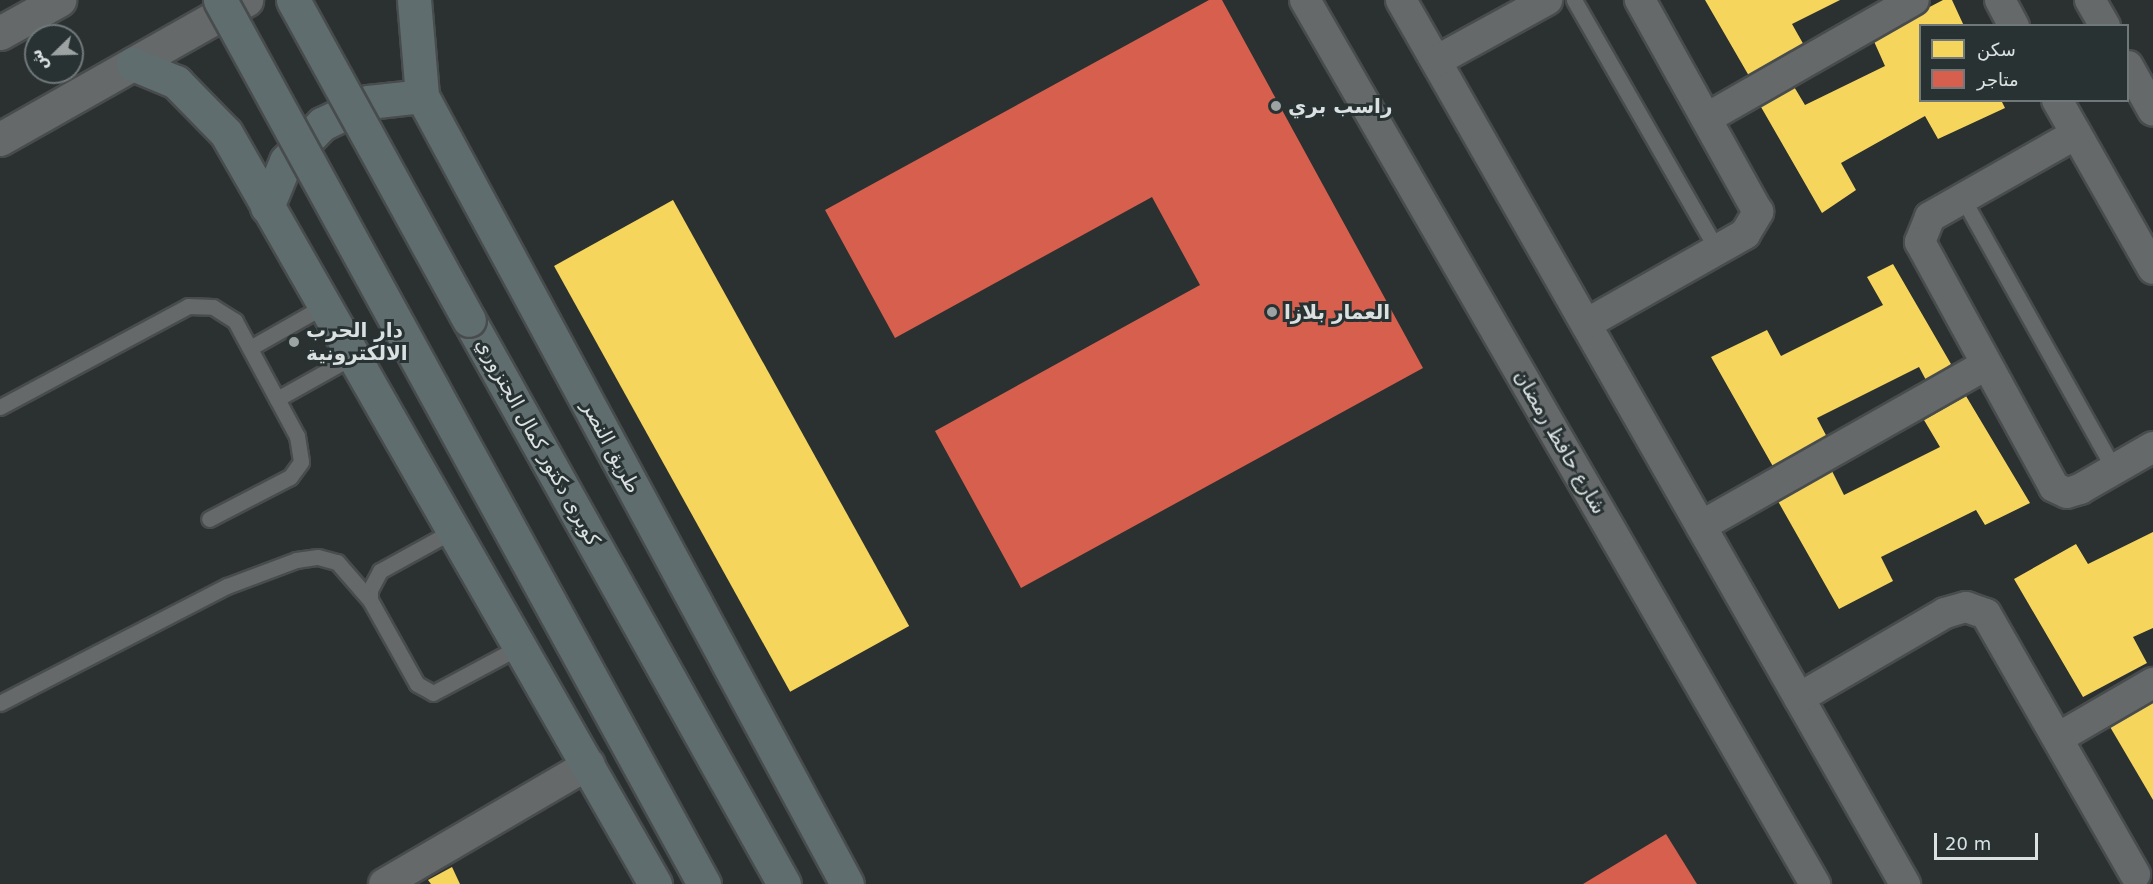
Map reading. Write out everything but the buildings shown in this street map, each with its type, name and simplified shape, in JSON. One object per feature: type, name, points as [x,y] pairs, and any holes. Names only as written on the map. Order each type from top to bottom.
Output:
[{"type":"highway","points":[[219,0],[704,884]]},
{"type":"highway","name":"كوبرى دكتور كمال الجنزوري","points":[[293,0],[784,884]]},
{"type":"highway","name":"طريق النصر","points":[[414,0],[422,96],[847,884]]},
{"type":"highway","points":[[133,64],[176,82],[212,114],[456,528],[590,764],[655,884]]},
{"type":"highway","points":[[267,207],[286,161],[322,124],[368,102],[422,96]]},
{"type":"street","points":[[0,33],[59,0]]},
{"type":"street","points":[[0,139],[246,0]]},
{"type":"street","name":"شارع حافظ رمضان","points":[[1305,0],[1815,884]]},
{"type":"street","points":[[1401,0],[1905,884]]},
{"type":"street","points":[[1436,61],[1547,0]]},
{"type":"street","points":[[1586,324],[1717,250],[1755,225],[1758,212],[1640,0]]},
{"type":"street","points":[[1707,118],[1914,0]]},
{"type":"street","points":[[2000,0],[2013,24]]},
{"type":"street","points":[[2090,0],[2104,24]]},
{"type":"street","points":[[2129,69],[2153,111]]},
{"type":"street","points":[[2058,102],[2153,269]]},
{"type":"street","points":[[2076,134],[1930,217],[1920,242],[2055,488],[2067,493],[2080,489],[2153,447]]},
{"type":"street","points":[[1701,526],[1986,365]]},
{"type":"street","points":[[1799,698],[1966,607],[1986,614],[2135,874]]},
{"type":"street","points":[[2058,738],[2153,683]]},
{"type":"street","points":[[384,884],[590,764]]},
{"type":"lane","points":[[1574,0],[1717,250]]},
{"type":"lane","points":[[1963,199],[2114,469]]},
{"type":"lane","points":[[0,407],[188,306],[213,307],[236,321],[297,436],[301,462],[290,477],[209,519]]},
{"type":"lane","points":[[249,348],[324,306]]},
{"type":"lane","points":[[277,399],[354,356]]},
{"type":"lane","points":[[370,600],[380,571],[456,528]]},
{"type":"lane","points":[[0,703],[227,586],[296,560],[318,557],[337,562],[370,600],[423,690],[433,693],[523,645]]},
{"type":"place","name":"راسب بري","points":[[1276,106]]},
{"type":"place","name":"العمار بلازا","points":[[1272,312]]},
{"type":"place","name":"دار الحرب الالكترونية","points":[[294,342]]}]
